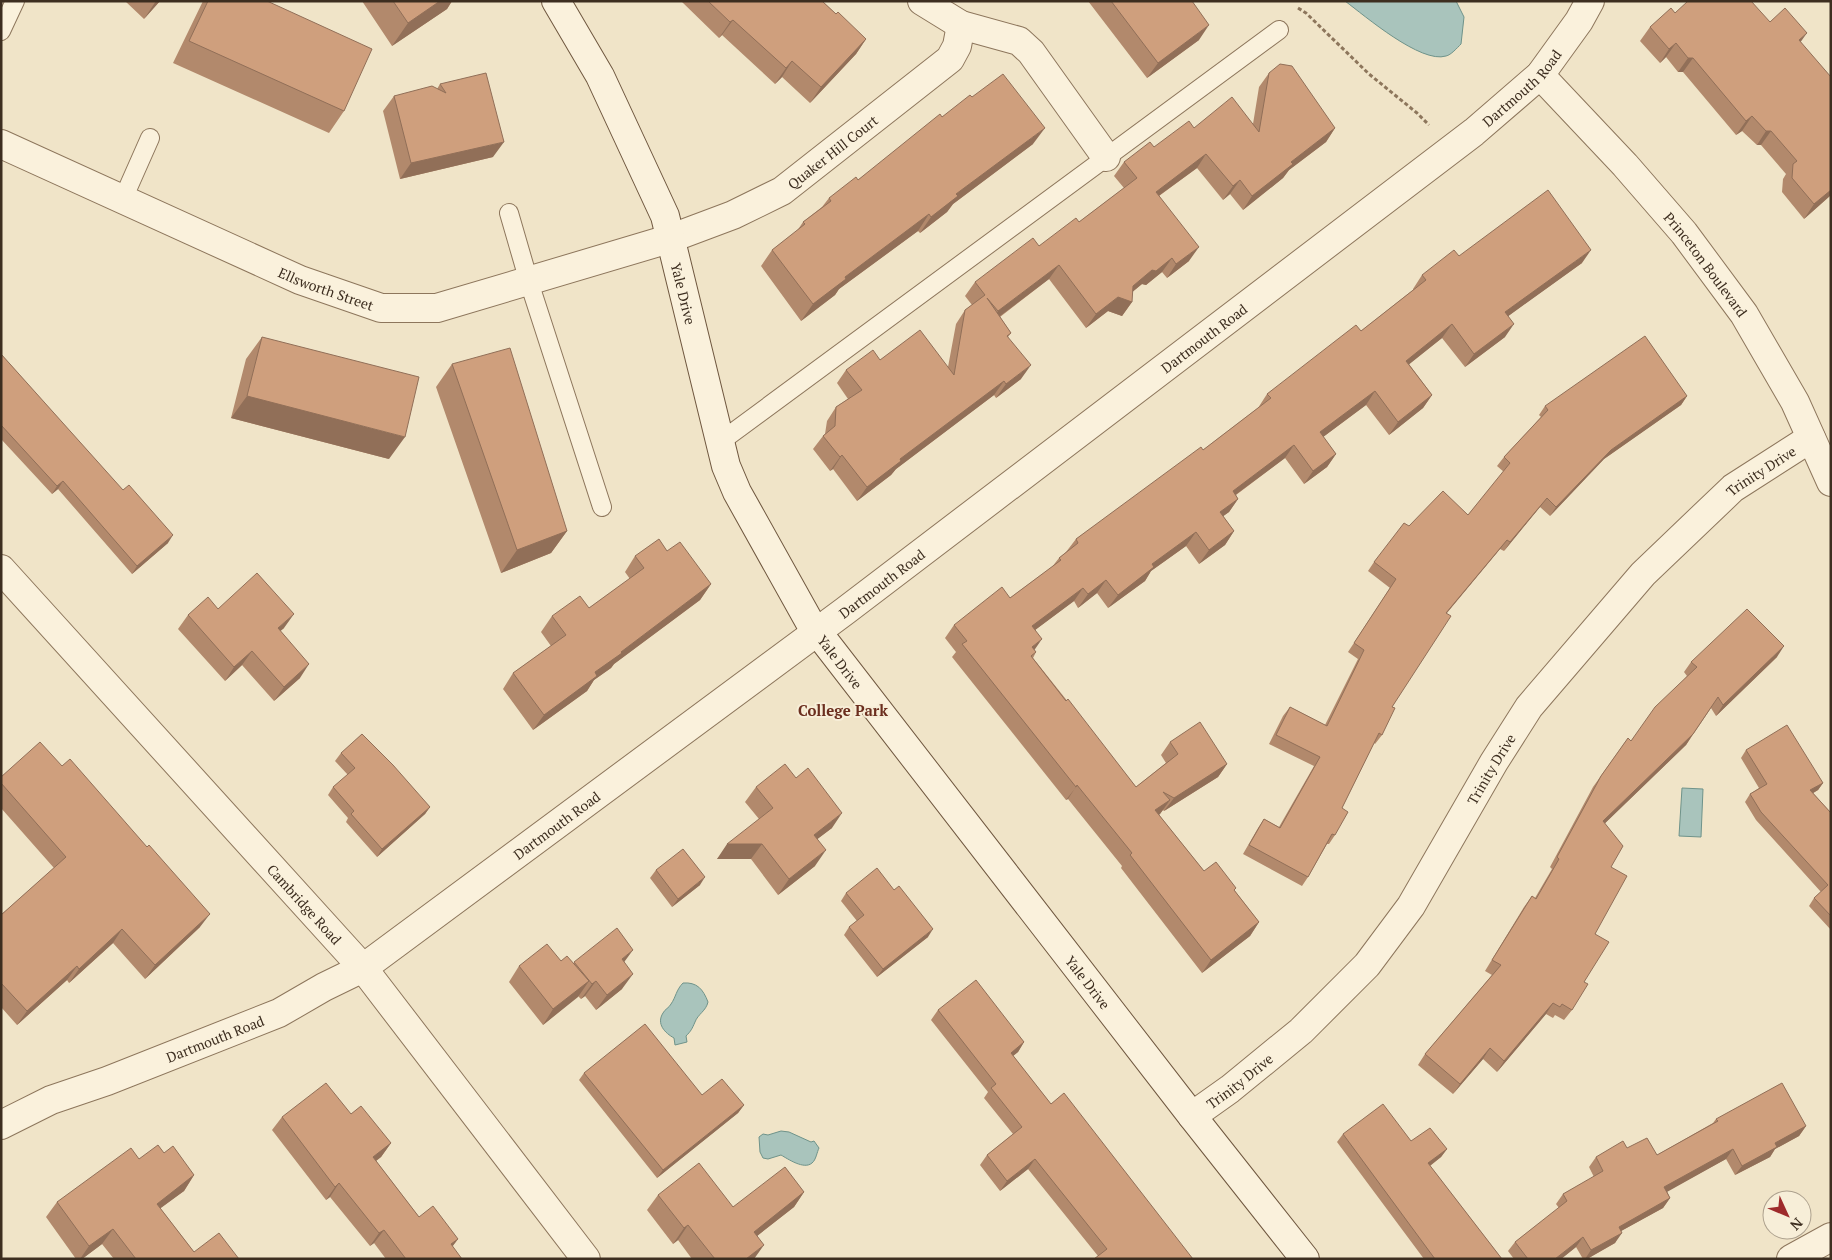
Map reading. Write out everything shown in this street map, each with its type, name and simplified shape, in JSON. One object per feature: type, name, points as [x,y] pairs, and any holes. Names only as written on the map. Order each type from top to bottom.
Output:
[{"type":"street","name":"Yale Drive","points":[[556,1],[600,76],[664,216],[726,466],[737,492],[809,620],[1192,1116],[1305,1259]]},
{"type":"street","points":[[922,1],[961,25],[1019,41],[1031,52],[1106,157]]},
{"type":"street","name":"Dartmouth Road","points":[[1,1125],[51,1100],[108,1081],[279,1013],[324,987],[363,968],[818,632],[1474,132],[1540,75],[1580,21],[1590,1]]},
{"type":"street","name":"Quaker Hill Court","points":[[669,239],[734,215],[782,191],[950,59],[957,46],[961,25]]},
{"type":"street","name":"Princeton Boulevard","points":[[1540,75],[1625,166],[1684,234],[1744,314],[1795,402],[1831,482]]},
{"type":"street","name":"Ellsworth Street","points":[[1,144],[300,280],[381,308],[437,308],[669,239]]},
{"type":"street","name":"Trinity Drive","points":[[1192,1116],[1230,1090],[1301,1031],[1367,965],[1411,906],[1494,762],[1529,707],[1643,574],[1733,488],[1811,438]]},
{"type":"street","name":"Cambridge Road","points":[[1,569],[363,968],[586,1259]]},
{"type":"street","points":[[1791,1259],[1831,1237]]},
{"type":"lane","points":[[1,31],[15,1]]},
{"type":"lane","points":[[720,442],[1279,30]]},
{"type":"lane","points":[[123,199],[150,138]]},
{"type":"lane","points":[[509,212],[529,282],[602,507]]},
{"type":"path","points":[[1294,5],[1306,13],[1369,74],[1417,113],[1452,149]]},
{"type":"water","points":[[1345,1],[1456,1],[1464,17],[1461,44],[1446,56],[1435,57],[1422,53],[1379,27]]},
{"type":"water","points":[[1682,788],[1703,789],[1701,837],[1679,836]]},
{"type":"water","points":[[683,983],[699,987],[708,1002],[706,1008],[686,1036],[687,1042],[675,1045],[674,1038],[662,1028],[660,1021],[663,1013]]},
{"type":"water","points":[[781,1131],[789,1132],[811,1142],[814,1141],[819,1148],[813,1162],[809,1165],[801,1165],[781,1155],[768,1159],[763,1158],[760,1152],[759,1137],[763,1134],[768,1135]]},
{"type":"building","points":[[208,1],[267,1],[372,49],[344,111],[189,41]]},
{"type":"building","points":[[393,1],[440,1],[408,23]]},
{"type":"building","points":[[708,1],[822,1],[836,14],[838,12],[866,39],[821,87],[792,61],[786,68],[733,20],[730,22]]},
{"type":"building","points":[[1111,1],[1192,1],[1209,25],[1158,63]]},
{"type":"building","points":[[1688,1],[1751,1],[1770,22],[1785,8],[1807,33],[1799,40],[1831,77],[1831,190],[1814,204],[1792,178],[1793,164],[1797,161],[1771,131],[1766,131],[1752,116],[1746,121],[1693,58],[1688,58],[1676,43],[1669,49],[1650,27],[1671,8],[1675,13]]},
{"type":"building","points":[[1280,64],[1292,66],[1335,128],[1291,162],[1293,164],[1252,196],[1240,180],[1233,186],[1206,154],[1156,192],[1199,247],[1176,264],[1172,258],[1156,271],[1152,270],[1133,286],[1132,302],[1118,297],[1096,314],[1059,265],[998,311],[987,298],[1011,333],[1007,336],[1031,365],[1006,384],[1004,381],[900,459],[901,461],[867,487],[842,455],[840,457],[823,436],[835,426],[836,407],[862,390],[846,370],[873,350],[880,360],[920,330],[954,375],[965,310],[985,295],[975,282],[1033,238],[1039,246],[1076,218],[1079,222],[1137,178],[1124,162],[1150,142],[1154,147],[1189,121],[1194,128],[1232,97],[1259,132],[1269,73]]},
{"type":"building","points":[[486,73],[504,142],[411,163],[394,96],[432,86],[446,93],[440,84]]},
{"type":"building","points":[[1003,74],[1045,128],[956,194],[958,196],[931,217],[929,214],[845,277],[846,279],[813,304],[772,250],[805,224],[803,222],[831,201],[829,198],[856,177],[858,180],[940,114],[942,117],[970,95],[972,97]]},
{"type":"building","points":[[1548,190],[1591,250],[1505,312],[1514,324],[1474,354],[1452,324],[1406,361],[1432,395],[1398,422],[1375,391],[1320,432],[1336,454],[1313,471],[1294,445],[1233,491],[1238,499],[1220,512],[1234,531],[1209,550],[1196,532],[1152,564],[1154,567],[1118,595],[1106,580],[1088,594],[1083,588],[1032,626],[1042,639],[1032,647],[1036,652],[1031,656],[1066,701],[1068,699],[1136,787],[1178,754],[1170,742],[1200,722],[1227,764],[1174,798],[1163,792],[1170,800],[1155,810],[1204,871],[1216,862],[1236,888],[1234,890],[1259,922],[1211,960],[1130,855],[1132,853],[1077,785],[1076,787],[962,644],[967,641],[954,625],[1002,587],[1010,598],[1061,560],[1059,558],[1078,543],[1076,539],[1201,447],[1203,450],[1271,398],[1267,394],[1356,325],[1361,331],[1426,280],[1422,275],[1454,250],[1459,256]]},
{"type":"building","points":[[1645,336],[1687,396],[1611,450],[1556,507],[1547,498],[1510,542],[1507,540],[1446,613],[1451,616],[1392,707],[1395,708],[1382,735],[1379,733],[1342,808],[1348,812],[1335,835],[1332,834],[1308,877],[1249,845],[1264,819],[1280,828],[1320,757],[1276,735],[1290,707],[1327,726],[1364,650],[1354,643],[1396,579],[1374,562],[1404,523],[1409,526],[1443,491],[1468,515],[1510,463],[1504,457],[1548,410],[1545,406]]},
{"type":"building","points":[[262,337],[419,377],[405,437],[247,396]]},
{"type":"building","points":[[510,348],[567,531],[517,550],[452,364]]},
{"type":"building","points":[[1,354],[123,490],[129,485],[173,535],[137,566],[63,481],[57,486],[1,425]]},
{"type":"building","points":[[659,539],[667,551],[680,542],[711,584],[595,672],[597,676],[544,715],[513,673],[566,635],[552,616],[580,596],[589,608],[644,568],[635,556]]},
{"type":"building","points":[[257,573],[294,614],[278,628],[309,664],[284,687],[252,651],[234,667],[188,615],[208,597],[218,609]]},
{"type":"building","points":[[1747,609],[1784,646],[1723,705],[1718,697],[1693,734],[1603,821],[1623,846],[1611,867],[1627,876],[1595,934],[1609,942],[1584,982],[1588,984],[1572,1010],[1562,1004],[1560,1007],[1553,1003],[1504,1061],[1490,1048],[1460,1084],[1425,1054],[1501,965],[1492,960],[1532,896],[1536,899],[1559,859],[1557,857],[1601,776],[1628,738],[1631,741],[1655,707],[1697,667],[1691,662]]},
{"type":"building","points":[[1787,725],[1823,783],[1810,790],[1831,813],[1831,916],[1814,898],[1828,885],[1761,812],[1750,794],[1767,784],[1746,750]]},
{"type":"building","points":[[362,734],[393,765],[430,807],[382,849],[351,814],[354,811],[333,787],[355,768],[341,753]]},
{"type":"building","points":[[40,742],[62,766],[70,759],[147,847],[149,845],[210,914],[155,965],[122,929],[79,969],[77,966],[27,1011],[1,983],[1,915],[66,857],[1,783],[1,777]]},
{"type":"building","points":[[785,764],[796,778],[808,768],[842,813],[814,835],[826,850],[789,879],[762,844],[727,844],[773,808],[756,787]]},
{"type":"building","points":[[683,849],[705,877],[678,899],[656,870]]},
{"type":"building","points":[[877,868],[894,890],[899,886],[933,929],[883,969],[849,927],[864,915],[846,893]]},
{"type":"building","points":[[617,928],[633,950],[622,959],[633,974],[607,995],[596,981],[592,984],[574,962]]},
{"type":"building","points":[[547,944],[561,961],[567,956],[589,981],[553,1009],[519,966]]},
{"type":"building","points":[[976,980],[1024,1042],[1011,1053],[1051,1104],[1064,1093],[1193,1259],[1094,1259],[1107,1249],[1035,1159],[1007,1181],[987,1155],[1022,1127],[991,1088],[996,1084],[938,1010]]},
{"type":"building","points":[[645,1024],[702,1095],[722,1079],[744,1105],[663,1170],[584,1073]]},
{"type":"building","points":[[326,1083],[351,1114],[361,1106],[391,1143],[373,1157],[419,1217],[433,1206],[458,1239],[451,1244],[462,1259],[406,1259],[384,1230],[379,1233],[339,1183],[335,1187],[282,1117]]},
{"type":"building","points":[[1782,1083],[1806,1126],[1775,1143],[1777,1147],[1742,1166],[1733,1149],[1664,1187],[1670,1198],[1619,1227],[1622,1233],[1591,1250],[1583,1237],[1555,1259],[1528,1259],[1515,1242],[1567,1201],[1563,1194],[1603,1171],[1596,1157],[1623,1141],[1627,1148],[1647,1138],[1657,1155],[1718,1121],[1716,1119]]},
{"type":"building","points":[[1383,1104],[1411,1141],[1430,1128],[1447,1149],[1428,1163],[1502,1259],[1435,1259],[1343,1134]]},
{"type":"building","points":[[158,1145],[164,1153],[173,1146],[194,1175],[157,1204],[194,1252],[219,1233],[239,1259],[136,1259],[113,1229],[89,1246],[57,1202],[131,1148],[139,1159]]},
{"type":"building","points":[[699,1163],[733,1207],[785,1167],[804,1192],[754,1232],[764,1245],[746,1259],[715,1259],[688,1225],[684,1228],[658,1195]]},
{"type":"district","name":"College Park","points":[[843,710]]}]
